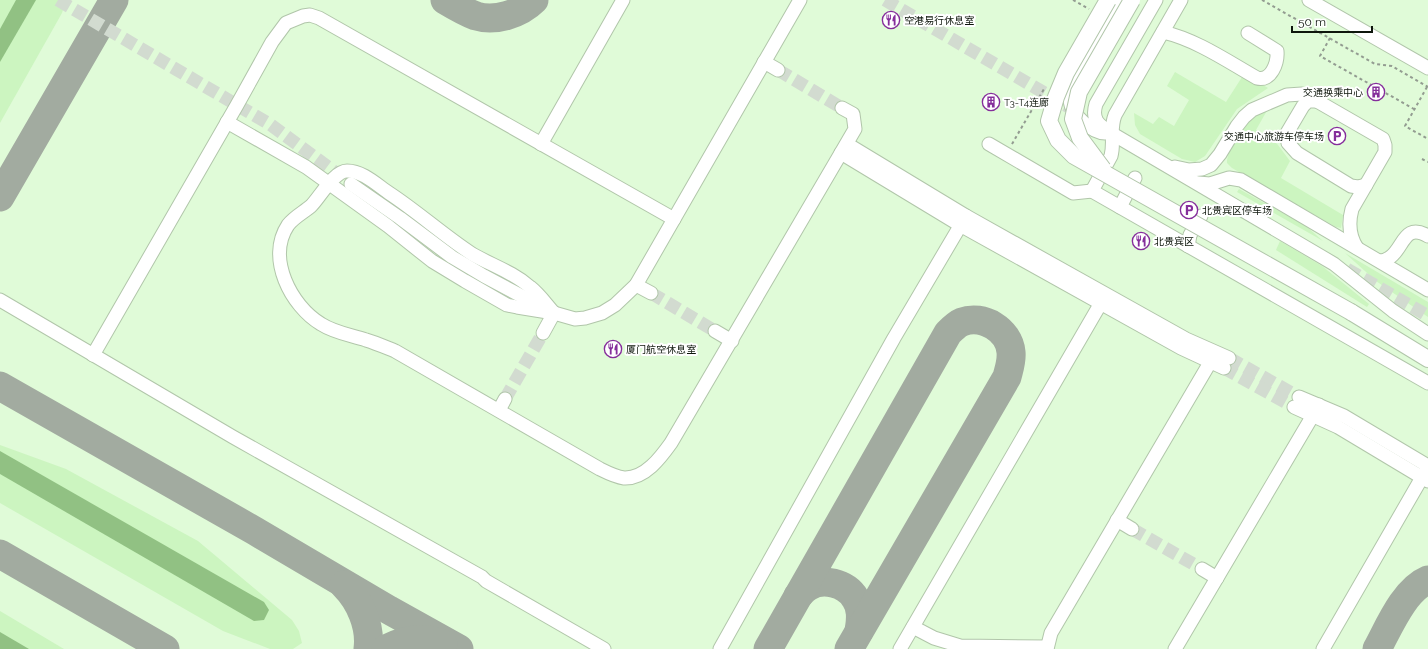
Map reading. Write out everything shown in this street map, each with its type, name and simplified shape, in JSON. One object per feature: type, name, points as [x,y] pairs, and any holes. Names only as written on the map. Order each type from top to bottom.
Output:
[{"type":"main road","points":[[1108,0],[1066,73],[1056,97],[1049,121],[1058,140],[1074,156],[1351,312],[1428,359]]},
{"type":"main road","points":[[1108,175],[1080,138],[1073,119],[1079,92],[1132,0]]},
{"type":"lane","points":[[541,144],[623,0]]},
{"type":"lane","points":[[227,122],[306,167],[388,226],[432,261],[465,282],[507,304],[554,313],[575,319],[585,318],[602,313],[615,305],[636,284],[800,0]]},
{"type":"lane","points":[[1111,133],[1100,133],[1084,124],[1074,112],[1070,102],[1074,80],[1120,0]]},
{"type":"lane","points":[[1156,0],[1096,104],[1094,113],[1096,120],[1102,127],[1111,133],[1334,264],[1393,311],[1428,334]]},
{"type":"lane","points":[[1092,191],[1111,156],[1111,123],[1181,0]]},
{"type":"lane","points":[[1309,0],[1428,68]]},
{"type":"lane","points":[[93,355],[272,42],[286,23],[303,16],[310,15],[319,18],[674,220]]},
{"type":"lane","points":[[1163,32],[1191,42],[1257,78],[1266,78],[1278,59],[1278,51],[1248,33]]},
{"type":"lane","points":[[764,62],[778,70]]},
{"type":"lane","points":[[1165,165],[1189,170],[1202,169],[1211,165],[1220,154],[1237,126],[1252,110],[1287,95],[1302,94],[1383,139],[1385,152],[1352,209],[1350,217],[1351,236],[1357,248]]},
{"type":"lane","points":[[1317,101],[1308,101],[1303,106],[1287,133],[1288,143],[1297,153],[1351,186],[1358,187],[1366,185]]},
{"type":"lane","points":[[554,313],[530,287],[467,250],[401,201],[362,175],[354,172],[346,171],[328,184],[316,201],[288,225],[282,237],[279,250],[280,262],[285,280],[292,295],[301,307],[320,324],[332,330],[366,340],[395,351],[502,404],[613,475],[624,478],[633,477],[643,472],[662,456],[671,443],[844,149],[855,129],[853,114],[842,108]]},
{"type":"lane","points":[[989,144],[1073,193],[1092,191],[1428,383]]},
{"type":"lane","points":[[844,149],[963,220],[1103,299],[1181,348],[1213,357],[1226,363]]},
{"type":"lane","points":[[1120,207],[1135,178]]},
{"type":"lane","points":[[1196,183],[1210,184],[1229,178],[1241,180],[1428,290]]},
{"type":"lane","points":[[351,184],[452,257],[484,276],[554,313]]},
{"type":"lane","points":[[1188,246],[1190,235],[1201,216]]},
{"type":"lane","points":[[720,649],[894,338],[963,220]]},
{"type":"lane","points":[[1380,261],[1388,259],[1405,237],[1410,233],[1416,232],[1428,236]]},
{"type":"lane","points":[[636,284],[651,293]]},
{"type":"lane","points":[[900,649],[1103,299]]},
{"type":"lane","points":[[0,300],[233,437],[482,577],[486,581],[604,649]]},
{"type":"lane","points":[[543,333],[554,313]]},
{"type":"lane","points":[[715,330],[732,341]]},
{"type":"lane","points":[[913,627],[934,638],[960,646],[1047,648],[1051,633],[1213,357]]},
{"type":"lane","points":[[1297,402],[1316,410],[1338,427],[1426,473],[1323,649]]},
{"type":"lane","points":[[1175,649],[1316,410]]},
{"type":"lane","points":[[1117,520],[1132,529]]},
{"type":"lane","points":[[1202,569],[1217,578]]},
{"type":"path","points":[[1262,0],[1375,64],[1392,66],[1428,87],[1405,126],[1428,139]]},
{"type":"path","points":[[1330,38],[1320,56],[1414,110]]},
{"type":"path","points":[[1421,98],[1424,101]]},
{"type":"path","points":[[1422,159],[1428,162]]},
{"type":"shaded area","points":[[0,0],[1428,0],[1428,649],[0,649]]},
{"type":"shaded area","points":[[0,0],[66,0],[62,13],[0,123]]},
{"type":"shaded area","points":[[16,0],[36,0],[0,62],[0,29]]},
{"type":"shaded area","points":[[1175,72],[1226,102],[1244,74],[1268,88],[1237,109],[1205,156],[1195,162],[1182,159],[1140,134],[1135,125],[1134,113],[1153,124],[1159,117],[1174,126],[1189,100],[1167,86]]},
{"type":"shaded area","points":[[1269,107],[1256,130],[1275,141],[1290,161],[1281,178],[1343,215],[1341,228],[1336,227],[1232,168],[1227,163],[1231,149],[1244,127]]},
{"type":"shaded area","points":[[1239,189],[1306,226],[1323,241],[1237,192]]},
{"type":"shaded area","points":[[1280,241],[1322,266],[1369,304],[1367,307],[1276,250]]},
{"type":"shaded area","points":[[1345,253],[1428,302],[1428,317],[1376,281]]},
{"type":"shaded area","points":[[0,445],[66,469],[198,541],[292,620],[299,631],[302,643],[293,649],[270,649],[223,631],[0,503]]},
{"type":"shaded area","points":[[0,451],[264,602],[269,610],[264,620],[254,621],[0,474]]},
{"type":"shaded area","points":[[0,611],[64,649],[0,649]]},
{"type":"shaded area","points":[[0,632],[29,649],[0,649]]},
{"type":"taxiway","points":[[0,197],[114,0]]},
{"type":"taxiway","points":[[445,0],[460,9],[483,18],[507,16],[522,9],[534,0]]},
{"type":"taxiway","points":[[768,649],[948,333],[956,325],[962,322],[970,320],[986,322],[1000,331],[1009,344],[1011,359],[1007,377],[849,649]]},
{"type":"taxiway","points":[[0,386],[459,649]]},
{"type":"taxiway","points":[[0,554],[165,649]]},
{"type":"taxiway","points":[[1377,649],[1404,600],[1419,585],[1428,580]]},
{"type":"taxiway","points":[[798,596],[807,588],[820,582],[840,585],[851,593],[859,606],[859,631]]},
{"type":"taxiway","points":[[344,585],[350,591],[363,614],[368,632],[368,649]]},
{"type":"taxiway","points":[[386,649],[400,643],[414,640],[429,640],[443,644]]},
{"type":"tunnel","points":[[58,0],[271,125],[351,184]]},
{"type":"tunnel","points":[[885,0],[1079,113]]},
{"type":"tunnel","points":[[778,70],[842,108]]},
{"type":"tunnel","points":[[1347,269],[1428,316]]},
{"type":"tunnel","points":[[651,293],[715,331]]},
{"type":"tunnel","points":[[505,399],[543,333]]},
{"type":"tunnel","points":[[1229,358],[1299,397]]},
{"type":"tunnel","points":[[1224,368],[1294,407]]},
{"type":"tunnel","points":[[1132,529],[1202,569]]},
{"type":"place","name":"空港易行休息室","points":[[891,20]]},
{"type":"place","name":"交通换乘中心","points":[[1376,92]]},
{"type":"place","name":"T3-T4连廊","points":[[991,102]]},
{"type":"place","name":"交通中心旅游车停车场","points":[[1337,136]]},
{"type":"place","name":"北贵宾区停车场","points":[[1189,210]]},
{"type":"place","name":"北贵宾区","points":[[1141,241]]},
{"type":"place","name":"厦门航空休息室","points":[[613,349]]}]
